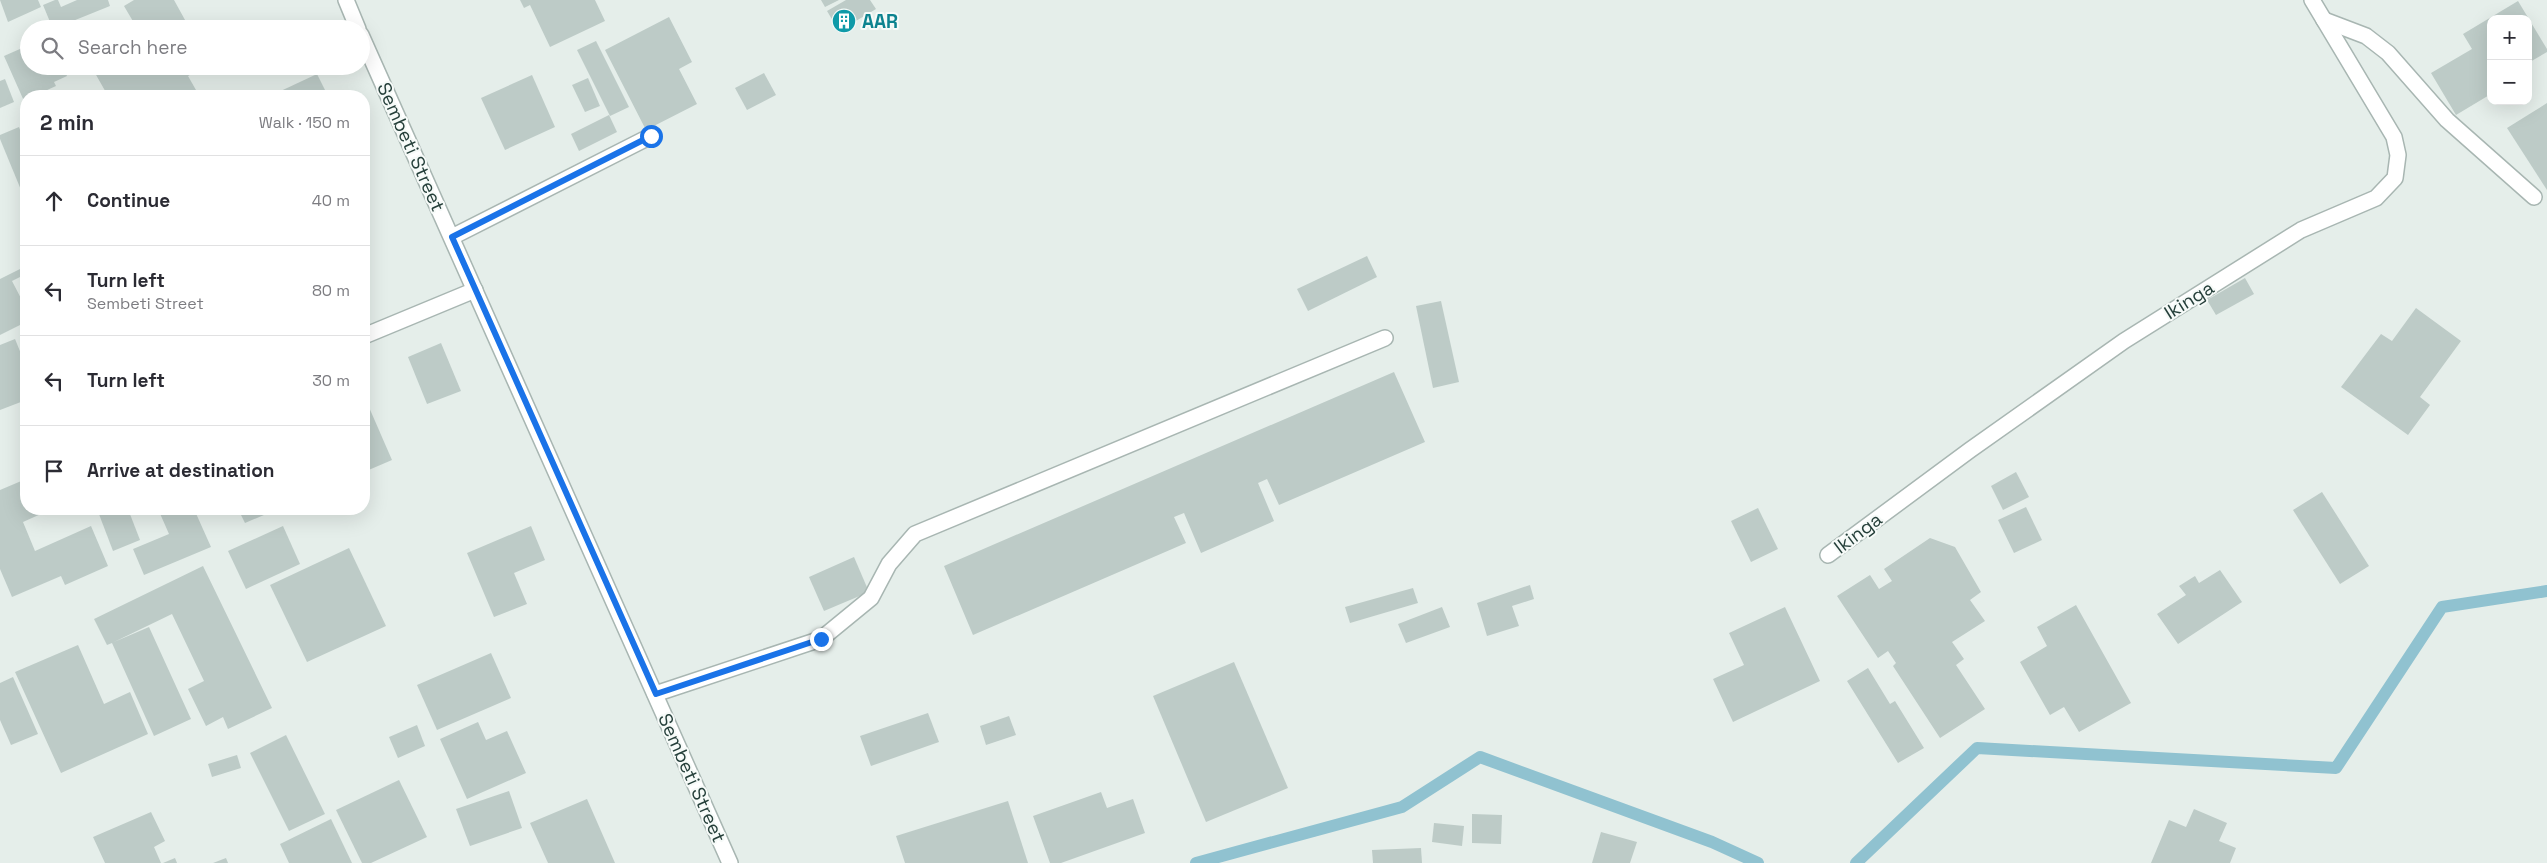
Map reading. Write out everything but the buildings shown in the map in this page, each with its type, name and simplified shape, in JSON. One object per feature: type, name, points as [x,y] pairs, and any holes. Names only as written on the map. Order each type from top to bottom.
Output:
[{"type":"street","points":[[346,0],[354,20]]},
{"type":"street","name":"Ikinga","points":[[1828,556],[1970,450],[2124,341],[2301,230],[2376,198],[2395,178],[2398,155],[2394,137],[2312,0]]},
{"type":"street","points":[[2324,20],[2366,36],[2388,53],[2447,120],[2534,197]]},
{"type":"street","name":"Sembeti Street","points":[[370,55],[730,863]]},
{"type":"street","points":[[452,237],[651,136]]},
{"type":"street","points":[[370,334],[475,290]]},
{"type":"street","points":[[656,694],[821,639],[871,598],[889,564],[915,534],[1385,338]]},
{"type":"waterway","points":[[1856,863],[1977,748],[2336,768],[2442,607],[2547,591]]},
{"type":"waterway","points":[[1196,863],[1402,807],[1480,757],[1712,842],[1758,863]]},
{"type":"place","name":"AAR","points":[[844,21]]},
{"type":"route","points":[[651,136],[452,237],[656,694],[821,639]]}]
